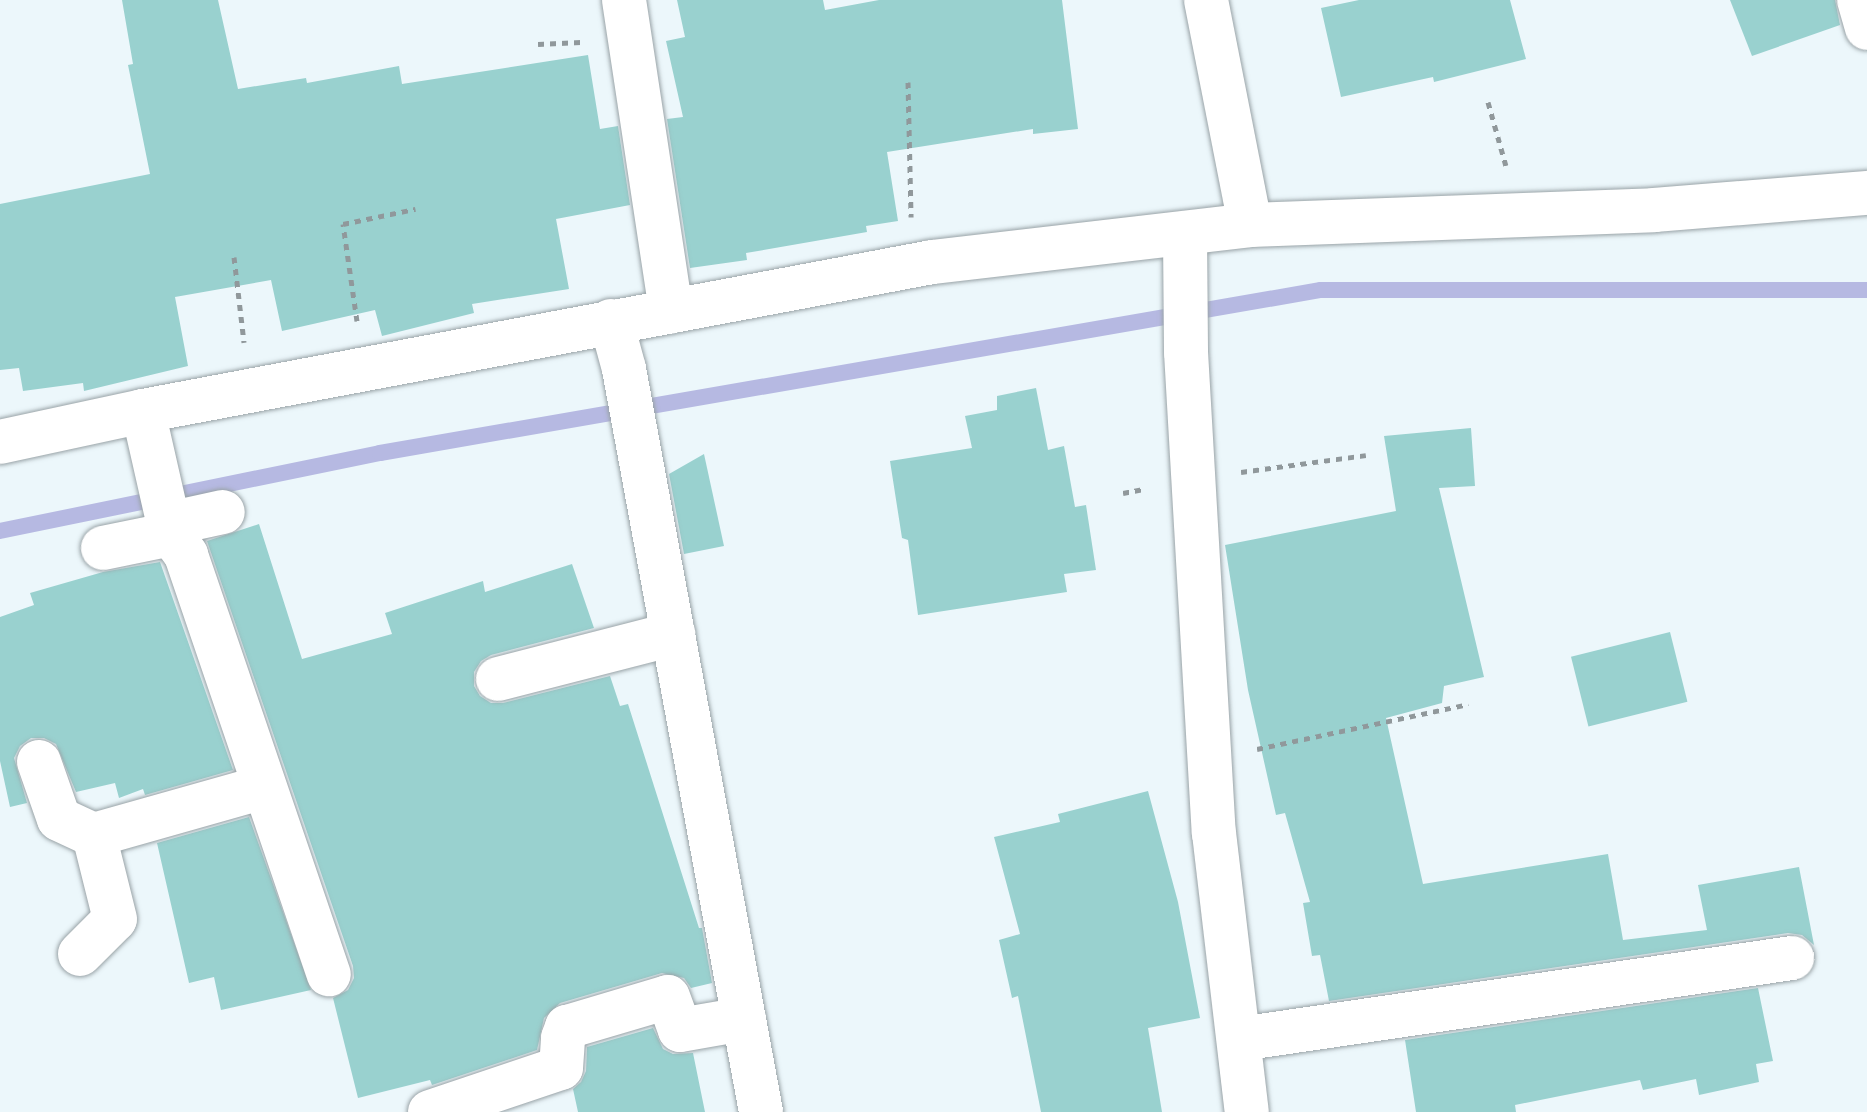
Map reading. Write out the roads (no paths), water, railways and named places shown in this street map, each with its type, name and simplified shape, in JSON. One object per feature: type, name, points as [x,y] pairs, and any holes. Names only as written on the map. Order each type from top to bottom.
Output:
[{"type":"street","points":[[624,0],[671,311]]},
{"type":"street","points":[[1206,0],[1250,225]]},
{"type":"street","points":[[1859,0],[1867,28]]},
{"type":"street","points":[[0,442],[143,411],[912,266],[1250,225],[1654,210],[1867,193]]},
{"type":"street","points":[[1185,235],[1186,352],[1214,833],[1247,1112]]},
{"type":"street","points":[[611,321],[624,369],[761,1112]]},
{"type":"street","points":[[143,411],[169,529],[186,555],[329,974]]},
{"type":"street","points":[[103,548],[223,512]]},
{"type":"street","points":[[498,679],[673,634]]},
{"type":"street","points":[[39,762],[59,819],[94,835],[264,787]]},
{"type":"street","points":[[80,954],[115,919],[94,835]]},
{"type":"street","points":[[1240,1039],[1792,958]]},
{"type":"street","points":[[430,1112],[561,1068],[567,1027],[654,1001],[668,997],[680,1030],[744,1019]]},
{"type":"waterway","points":[[0,531],[380,453],[1321,290],[1867,290]]}]
